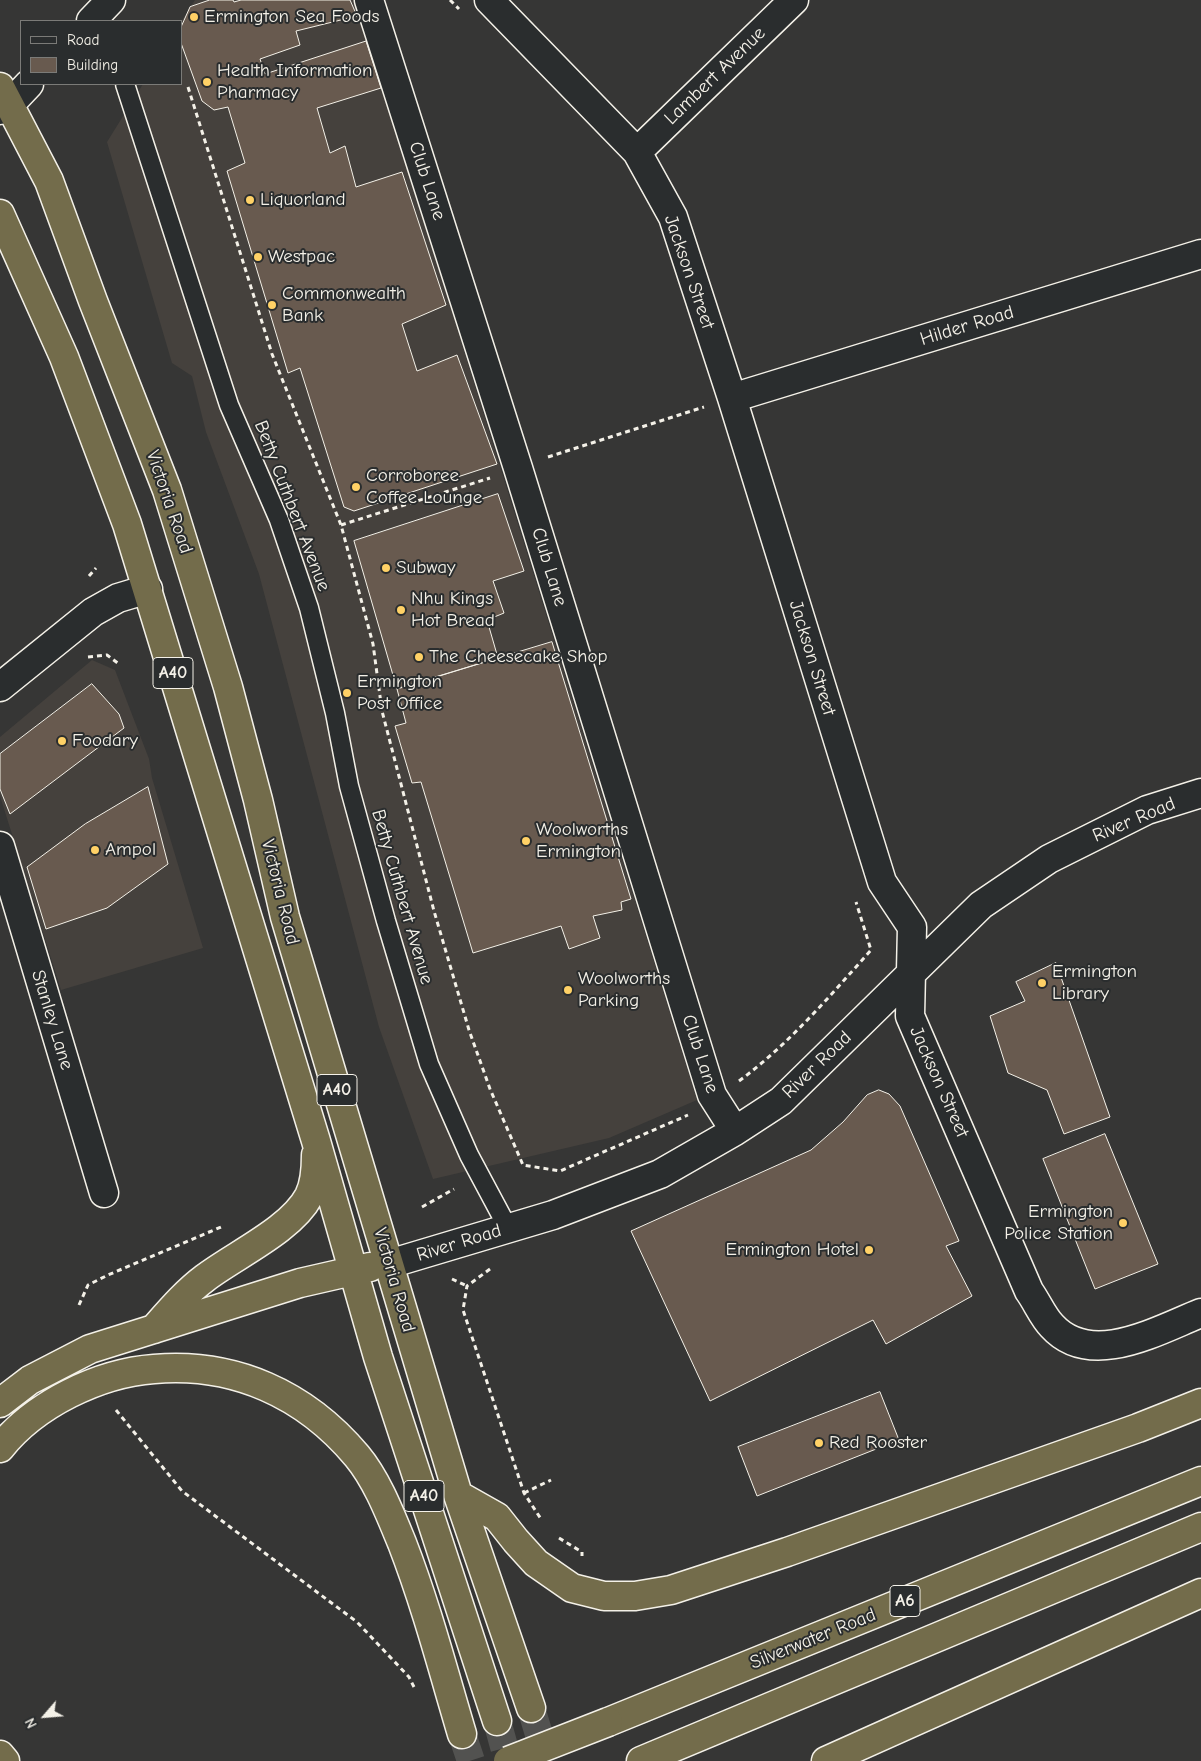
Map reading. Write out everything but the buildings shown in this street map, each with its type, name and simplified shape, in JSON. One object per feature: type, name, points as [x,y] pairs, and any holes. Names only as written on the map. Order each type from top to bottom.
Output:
[{"type":"highway","name":"Victoria Road","points":[[4,100],[49,181],[93,301],[167,490],[230,696],[258,800],[285,917],[458,1495],[530,1708]]},
{"type":"highway","name":"Victoria Road","points":[[0,214],[64,357],[127,524],[316,1141],[378,1357],[497,1721]]},
{"type":"highway","points":[[154,1329],[178,1302],[204,1279],[280,1228],[300,1210],[309,1195],[316,1173],[316,1141]]},
{"type":"highway","points":[[0,1403],[30,1380],[90,1349],[300,1283],[389,1264]]},
{"type":"highway","points":[[0,1448],[11,1434],[50,1403],[90,1386],[137,1370],[184,1367],[230,1374],[277,1390],[320,1419],[358,1457],[388,1508],[415,1578],[462,1734]]},
{"type":"highway","points":[[458,1495],[497,1517],[536,1563],[572,1588],[604,1596],[635,1596],[671,1590],[787,1552],[1138,1428],[1201,1403]]},
{"type":"highway","name":"Silverwater Road","points":[[508,1761],[1201,1481]]},
{"type":"highway","name":"A6","points":[[641,1761],[1201,1527]]},
{"type":"highway","points":[[826,1761],[1201,1593]]},
{"type":"highway","points":[[0,1755],[5,1761]]},
{"type":"street","points":[[93,20],[111,0]]},
{"type":"street","name":"Club Lane","points":[[369,0],[706,1104],[734,1131]]},
{"type":"street","name":"Jackson Street","points":[[489,0],[636,152],[673,217],[720,402],[882,882],[912,927],[910,1016],[1030,1291],[1052,1326],[1075,1344],[1110,1345],[1151,1333],[1201,1313]]},
{"type":"street","name":"Lambert Avenue","points":[[636,152],[794,0]]},
{"type":"street","points":[[4,100],[27,85]]},
{"type":"street","name":"Hilder Road","points":[[720,402],[1201,254]]},
{"type":"street","points":[[0,687],[93,612],[118,598],[148,589]]},
{"type":"street","name":"River Road","points":[[389,1264],[553,1215],[660,1174],[781,1101],[981,905],[1049,859],[1147,810],[1201,793]]},
{"type":"street","name":"Stanley Lane","points":[[0,846],[104,1193]]},
{"type":"lane","name":"Betty Cuthbert Avenue","points":[[125,85],[229,405],[279,520],[309,608],[335,713],[349,786],[386,921],[429,1064],[469,1155],[508,1228]]},
{"type":"path","points":[[450,0],[463,14]]},
{"type":"path","name":"Betty Cuthbert Avenue","points":[[188,87],[272,354],[340,524],[374,644],[382,711],[434,911],[462,1009],[481,1064],[523,1165]]},
{"type":"path","points":[[542,459],[720,402]]},
{"type":"path","points":[[340,524],[493,477]]},
{"type":"path","points":[[83,657],[108,655],[119,664]]},
{"type":"path","name":"River Road","points":[[523,1165],[560,1171],[706,1104],[757,1068],[812,1016],[871,950],[854,893]]},
{"type":"path","points":[[422,1207],[454,1189]]},
{"type":"path","points":[[79,1305],[88,1285],[227,1225]]},
{"type":"path","points":[[490,1269],[468,1286],[463,1310],[524,1492],[543,1522]]},
{"type":"path","points":[[451,1278],[468,1286]]},
{"type":"path","points":[[116,1410],[182,1491],[357,1622],[409,1677],[418,1693]]},
{"type":"path","points":[[524,1492],[551,1480]]},
{"type":"path","points":[[553,1532],[582,1552],[581,1564]]},
{"type":"shaded area","points":[[195,0],[355,0],[697,1100],[609,1138],[433,1179],[379,1027],[259,574],[206,432],[192,376],[172,363],[107,142],[142,85],[182,85],[182,20]]},
{"type":"shaded area","name":"Ampol","points":[[92,660],[115,670],[149,759],[152,778],[203,948],[61,990],[0,796],[0,737]]},
{"type":"tunnel","points":[[531,1708],[547,1761]]},
{"type":"tunnel","points":[[497,1721],[508,1761]]},
{"type":"tunnel","points":[[462,1734],[471,1761]]},
{"type":"place","name":"Ermington Sea Foods","points":[[194,17]]},
{"type":"place","name":"Health Information Pharmacy","points":[[207,82]]},
{"type":"place","name":"Liquorland","points":[[250,200]]},
{"type":"place","name":"Westpac","points":[[258,257]]},
{"type":"place","name":"Commonwealth Bank","points":[[272,305]]},
{"type":"place","name":"Corroboree Coffee Lounge","points":[[356,487]]},
{"type":"place","name":"Subway","points":[[386,568]]},
{"type":"place","name":"Nhu Kings Hot Bread","points":[[401,610]]},
{"type":"place","name":"The Cheesecake Shop","points":[[419,657]]},
{"type":"place","name":"Ermington Post Office","points":[[347,693]]},
{"type":"place","name":"Foodary","points":[[62,741]]},
{"type":"place","name":"Woolworths Ermington","points":[[526,841]]},
{"type":"place","name":"Ampol","points":[[95,850]]},
{"type":"place","name":"Ermington Library","points":[[1042,983]]},
{"type":"place","name":"Woolworths Parking","points":[[568,990]]},
{"type":"place","name":"Ermington Police Station","points":[[1123,1223]]},
{"type":"place","name":"Ermington Hotel","points":[[869,1250]]},
{"type":"place","name":"Red Rooster","points":[[819,1443]]}]
